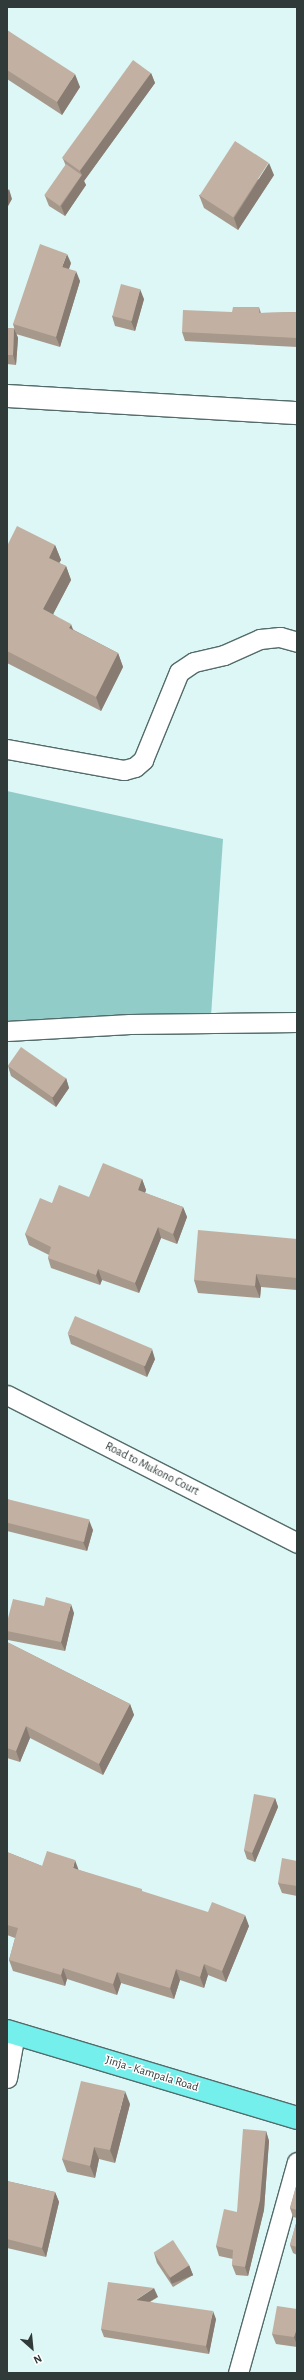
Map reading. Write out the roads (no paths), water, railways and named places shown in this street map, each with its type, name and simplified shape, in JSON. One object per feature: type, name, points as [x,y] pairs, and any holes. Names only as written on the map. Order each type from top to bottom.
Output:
[{"type":"highway","name":"Jinja - Kampala Road","points":[[11,2032],[297,2118]]},
{"type":"street","points":[[7,396],[297,413]]},
{"type":"street","points":[[7,749],[124,770],[135,767],[143,760],[179,672],[194,662],[224,655],[260,639],[280,637],[297,642]]},
{"type":"street","points":[[7,1031],[130,1024],[297,1022]]},
{"type":"street","name":"Road to Mukono Court","points":[[7,1395],[297,1543]]},
{"type":"street","points":[[7,2078],[11,2032]]},
{"type":"street","points":[[238,2373],[297,2162]]}]
